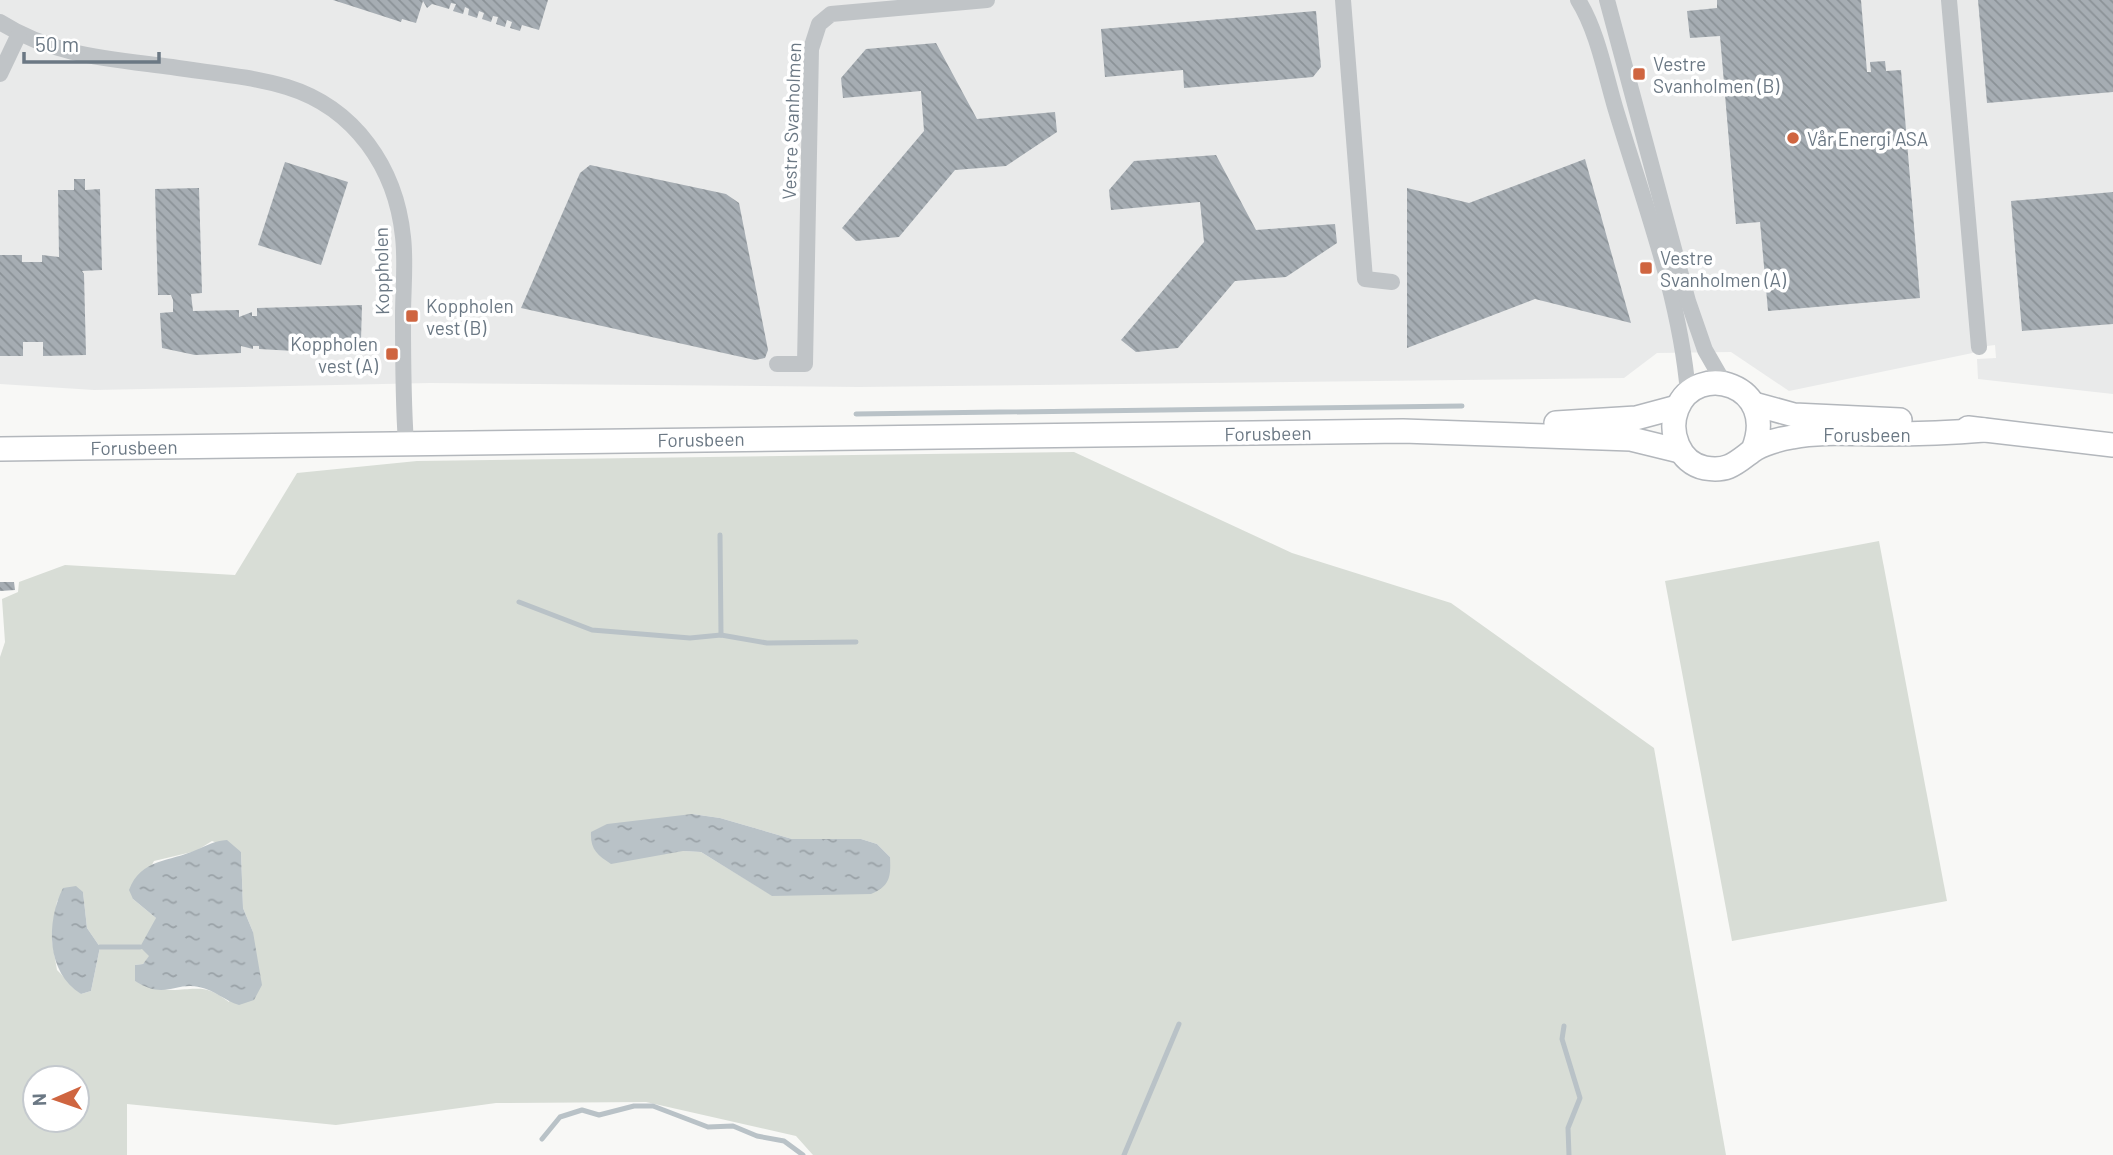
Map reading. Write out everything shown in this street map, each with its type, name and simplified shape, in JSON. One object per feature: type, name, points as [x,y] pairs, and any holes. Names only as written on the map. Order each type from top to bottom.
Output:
[{"type":"main road","points":[[1724,383],[1746,394],[1754,404],[1759,419],[1759,436],[1743,461],[1721,470],[1702,468],[1680,451],[1674,437],[1673,422],[1683,400],[1699,386],[1724,383]]},
{"type":"main road","name":"Forusbeen","points":[[0,449],[1403,431],[1636,418],[1683,400]]},
{"type":"main road","name":"Forusbeen","points":[[1754,404],[1794,415],[1890,419],[2113,445]]},
{"type":"main road","name":"Forusbeen","points":[[1752,450],[1807,435],[1984,430]]},
{"type":"main road","name":"Forusbeen","points":[[1403,431],[1631,439],[1680,451]]},
{"type":"street","name":"Vestre Svanholmen","points":[[777,365],[805,364],[811,49],[819,24],[831,14],[987,0]]},
{"type":"street","points":[[1343,0],[1366,279],[1392,282]]},
{"type":"street","points":[[1578,0],[1601,61],[1666,280],[1685,356],[1683,400]]},
{"type":"street","points":[[1607,0],[1688,301],[1705,350],[1724,383]]},
{"type":"street","points":[[1949,0],[1979,347]]},
{"type":"street","name":"Koppholen","points":[[0,22],[19,34],[79,55],[221,74],[289,88],[320,102],[352,125],[385,169],[400,215],[404,240],[403,388],[406,443]]},
{"type":"street","points":[[0,74],[19,34]]},
{"type":"shaded area","points":[[0,0],[2113,0],[2113,394],[1978,379],[1977,359],[1996,358],[1995,345],[1987,346],[1987,350],[1789,391],[1731,352],[1657,353],[1624,378],[859,387],[430,383],[94,390],[0,384]]},
{"type":"shaded area","points":[[1074,452],[1292,553],[1451,603],[1654,748],[1726,1155],[813,1155],[796,1136],[646,1102],[496,1103],[336,1125],[127,1104],[127,1155],[0,1155],[0,657],[5,642],[2,599],[18,592],[19,582],[65,565],[235,575],[297,473],[417,461]],"holes":[[[692,814],[720,818],[792,839],[861,839],[877,844],[890,857],[773,896],[701,852],[683,851]],[[212,841],[241,852],[243,908],[253,932],[229,1002],[209,990],[165,989],[135,981],[135,965],[143,964],[150,956],[156,918],[133,899],[154,861],[196,851]],[[83,892],[87,928],[100,947],[91,991],[81,994],[57,970],[52,941],[57,901]]]},
{"type":"shaded area","points":[[1879,541],[1947,901],[1732,941],[1665,581]]},
{"type":"water","points":[[692,814],[720,818],[792,839],[861,839],[877,844],[890,857],[888,880],[882,888],[871,894],[772,896],[701,852],[683,851],[611,864],[593,847],[591,832],[607,824]]},
{"type":"water","points":[[227,840],[241,852],[243,908],[253,932],[262,985],[254,1000],[239,1005],[199,987],[162,990],[145,987],[135,981],[135,965],[143,964],[149,956],[140,947],[156,918],[133,899],[129,890],[134,880],[157,862]]},
{"type":"water","points":[[76,886],[83,892],[87,928],[100,947],[91,991],[81,994],[69,985],[61,973],[52,946],[57,901],[63,888]]},
{"type":"building","points":[[333,0],[548,0],[539,30],[522,25],[520,31],[510,28],[512,22],[507,20],[505,27],[496,24],[498,17],[493,16],[491,22],[482,19],[484,13],[479,11],[477,18],[468,15],[469,9],[465,7],[463,14],[453,11],[456,4],[451,3],[449,9],[432,4],[427,8],[423,1],[416,23],[402,19],[401,22]]},
{"type":"building","points":[[1717,0],[1861,0],[1867,72],[1871,72],[1870,62],[1885,61],[1886,71],[1901,70],[1920,298],[1768,311],[1760,222],[1736,224],[1720,36],[1690,38],[1687,11],[1717,8]]},
{"type":"building","points":[[1978,0],[2113,0],[2113,92],[1987,103]]},
{"type":"building","points":[[1316,11],[1321,67],[1313,77],[1184,88],[1183,70],[1105,77],[1101,29]]},
{"type":"building","points":[[936,43],[977,119],[1055,112],[1057,132],[1006,166],[955,170],[899,237],[856,241],[842,228],[924,131],[921,91],[843,98],[841,78],[866,49]]},
{"type":"building","points":[[1216,155],[1256,230],[1335,224],[1337,243],[1286,277],[1235,281],[1178,348],[1136,352],[1121,340],[1204,242],[1200,202],[1111,210],[1109,190],[1134,161]]},
{"type":"building","points":[[1585,159],[1631,323],[1535,299],[1407,348],[1407,188],[1469,203]]},
{"type":"building","points":[[285,162],[348,182],[321,265],[258,245]]},
{"type":"building","points":[[590,165],[726,194],[739,203],[768,350],[765,358],[755,360],[521,308],[580,173]]},
{"type":"building","points":[[74,179],[85,179],[85,190],[100,189],[102,270],[82,271],[86,355],[43,356],[43,342],[23,342],[23,356],[0,356],[0,255],[22,255],[22,262],[42,262],[42,255],[59,257],[58,190],[74,190]]},
{"type":"building","points":[[199,188],[202,293],[191,294],[193,311],[239,310],[239,317],[252,312],[252,316],[257,316],[257,308],[362,305],[361,340],[343,341],[312,352],[241,346],[241,353],[195,355],[162,348],[160,313],[173,312],[173,300],[171,295],[158,295],[155,189]]},
{"type":"building","points":[[2113,192],[2113,324],[2022,331],[2011,201]]},
{"type":"building","points":[[0,582],[14,582],[15,590],[0,591]]},
{"type":"waterway","points":[[856,414],[1462,406]]},
{"type":"waterway","points":[[720,535],[721,635]]},
{"type":"waterway","points":[[519,602],[592,630],[690,638],[721,635],[767,643],[856,642]]},
{"type":"waterway","points":[[100,947],[140,947]]},
{"type":"waterway","points":[[1124,1155],[1179,1024]]},
{"type":"waterway","points":[[1564,1026],[1562,1039],[1580,1098],[1568,1128],[1569,1155]]},
{"type":"waterway","points":[[542,1139],[560,1117],[582,1110],[599,1115],[634,1106],[653,1106],[708,1127],[733,1126],[757,1136],[784,1141],[803,1155]]},
{"type":"place","name":"Vestre Svanholmen (B)","points":[[1639,74]]},
{"type":"place","name":"Vår Energi ASA","points":[[1793,138]]},
{"type":"place","name":"Vestre Svanholmen (A)","points":[[1646,268]]},
{"type":"place","name":"Koppholen vest (B)","points":[[412,316]]},
{"type":"place","name":"Koppholen vest (A)","points":[[392,354]]}]
